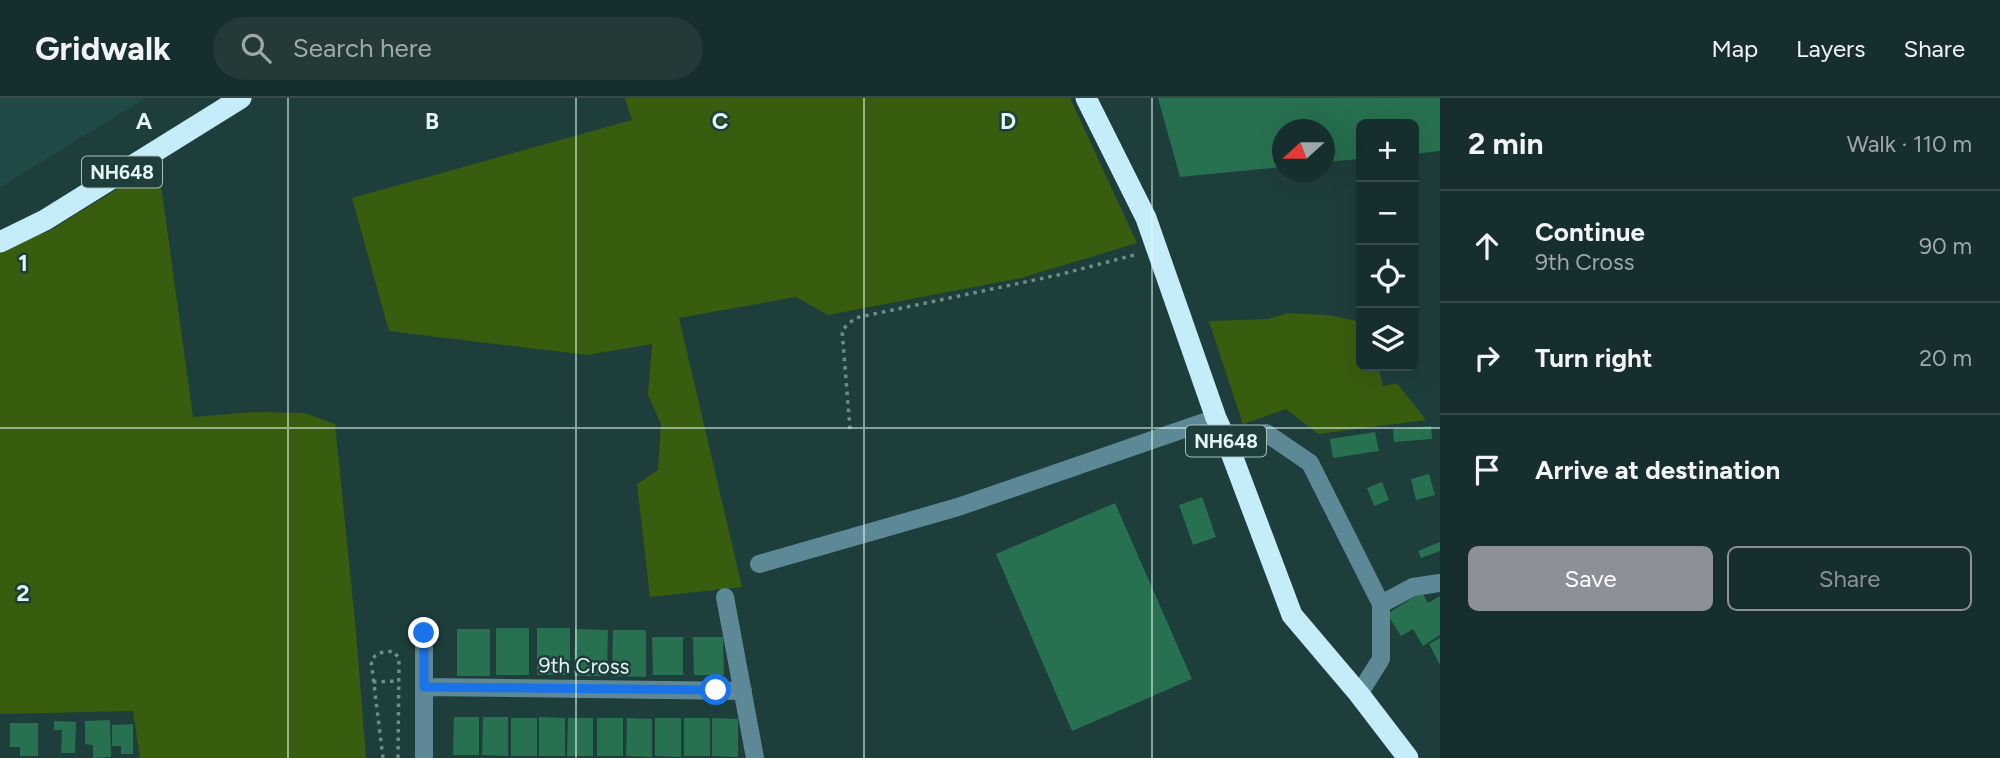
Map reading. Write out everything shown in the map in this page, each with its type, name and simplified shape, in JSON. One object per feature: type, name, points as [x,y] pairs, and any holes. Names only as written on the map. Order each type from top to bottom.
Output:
[{"type":"highway","name":"NH648","points":[[0,242],[45,220],[241,98]]},
{"type":"highway","name":"NH648","points":[[1086,98],[1146,218],[1216,418],[1292,615],[1359,694],[1408,758]]},
{"type":"street","points":[[759,564],[958,507],[1216,418]]},
{"type":"street","points":[[1227,442],[1266,433],[1310,463],[1381,604],[1381,659],[1359,694]]},
{"type":"street","points":[[1381,604],[1413,587],[1440,583]]},
{"type":"street","points":[[725,597],[755,758]]},
{"type":"street","points":[[424,633],[424,758]]},
{"type":"street","name":"9th Cross","points":[[424,687],[743,691]]},
{"type":"path","points":[[850,429],[842,330],[855,318],[1058,275],[1157,249]]},
{"type":"path","points":[[383,758],[371,660],[377,653],[393,651],[399,657],[398,758]]},
{"type":"path","points":[[373,682],[399,681]]},
{"type":"shaded area","points":[[0,98],[146,98],[0,187]]},
{"type":"green space","points":[[625,98],[1070,98],[1137,243],[1021,278],[828,315],[796,297],[679,318],[742,587],[650,597],[637,484],[658,470],[661,424],[648,395],[652,344],[587,355],[389,331],[352,198],[632,120]]},
{"type":"green space","points":[[153,167],[160,178],[193,417],[253,412],[305,413],[335,424],[366,758],[140,758],[133,711],[0,714],[0,250],[49,231]]},
{"type":"green space","points":[[1288,313],[1329,315],[1356,321],[1356,371],[1379,371],[1383,386],[1397,383],[1426,420],[1318,434],[1286,409],[1243,424],[1209,321],[1268,319]]},
{"type":"building","points":[[1158,98],[1440,98],[1440,151],[1419,153],[1419,119],[1356,119],[1356,159],[1335,161],[1335,119],[1272,119],[1272,168],[1180,177]]},
{"type":"building","points":[[1431,426],[1432,439],[1394,442],[1393,429]]},
{"type":"building","points":[[1375,432],[1379,451],[1333,458],[1330,439]]},
{"type":"building","points":[[1429,474],[1435,495],[1416,500],[1411,479]]},
{"type":"building","points":[[1382,482],[1389,500],[1374,506],[1367,488]]},
{"type":"building","points":[[1202,497],[1216,537],[1193,545],[1179,505]]},
{"type":"building","points":[[1115,503],[1192,679],[1072,731],[996,554]]},
{"type":"building","points":[[1440,542],[1440,551],[1421,558],[1418,551]]},
{"type":"building","points":[[1422,592],[1428,603],[1440,596],[1440,635],[1423,646],[1413,629],[1401,636],[1387,614]]},
{"type":"building","points":[[496,628],[529,628],[529,675],[496,675]]},
{"type":"building","points":[[537,628],[570,628],[570,675],[537,675]]},
{"type":"building","points":[[457,629],[490,629],[490,676],[457,676]]},
{"type":"building","points":[[575,629],[608,630],[607,676],[574,676]]},
{"type":"building","points":[[613,630],[646,630],[646,677],[612,676]]},
{"type":"building","points":[[652,637],[683,637],[683,675],[653,675]]},
{"type":"building","points":[[693,637],[723,637],[724,675],[694,675]]},
{"type":"building","points":[[1440,638],[1440,665],[1429,644]]},
{"type":"building","points":[[454,717],[479,717],[479,755],[453,755]]},
{"type":"building","points":[[483,717],[508,717],[508,756],[482,755]]},
{"type":"building","points":[[539,717],[565,718],[565,756],[539,756]]},
{"type":"building","points":[[511,718],[537,718],[537,756],[511,756]]},
{"type":"building","points":[[568,718],[593,718],[593,756],[567,756]]},
{"type":"building","points":[[597,718],[623,718],[623,756],[597,756]]},
{"type":"building","points":[[627,718],[652,719],[652,757],[626,756]]},
{"type":"building","points":[[655,718],[681,718],[681,757],[655,756]]},
{"type":"building","points":[[684,718],[710,718],[710,756],[684,756]]},
{"type":"building","points":[[712,718],[738,719],[738,757],[712,756]]},
{"type":"building","points":[[110,720],[111,757],[93,758],[93,745],[85,744],[85,721]]},
{"type":"building","points":[[54,721],[76,722],[75,753],[61,753],[62,730],[54,730]]},
{"type":"building","points":[[10,723],[38,723],[38,756],[20,756],[20,747],[10,747]]},
{"type":"building","points":[[133,724],[133,754],[121,754],[121,746],[112,746],[112,725]]},
{"type":"route","points":[[424,633],[424,687],[716,690]]}]
